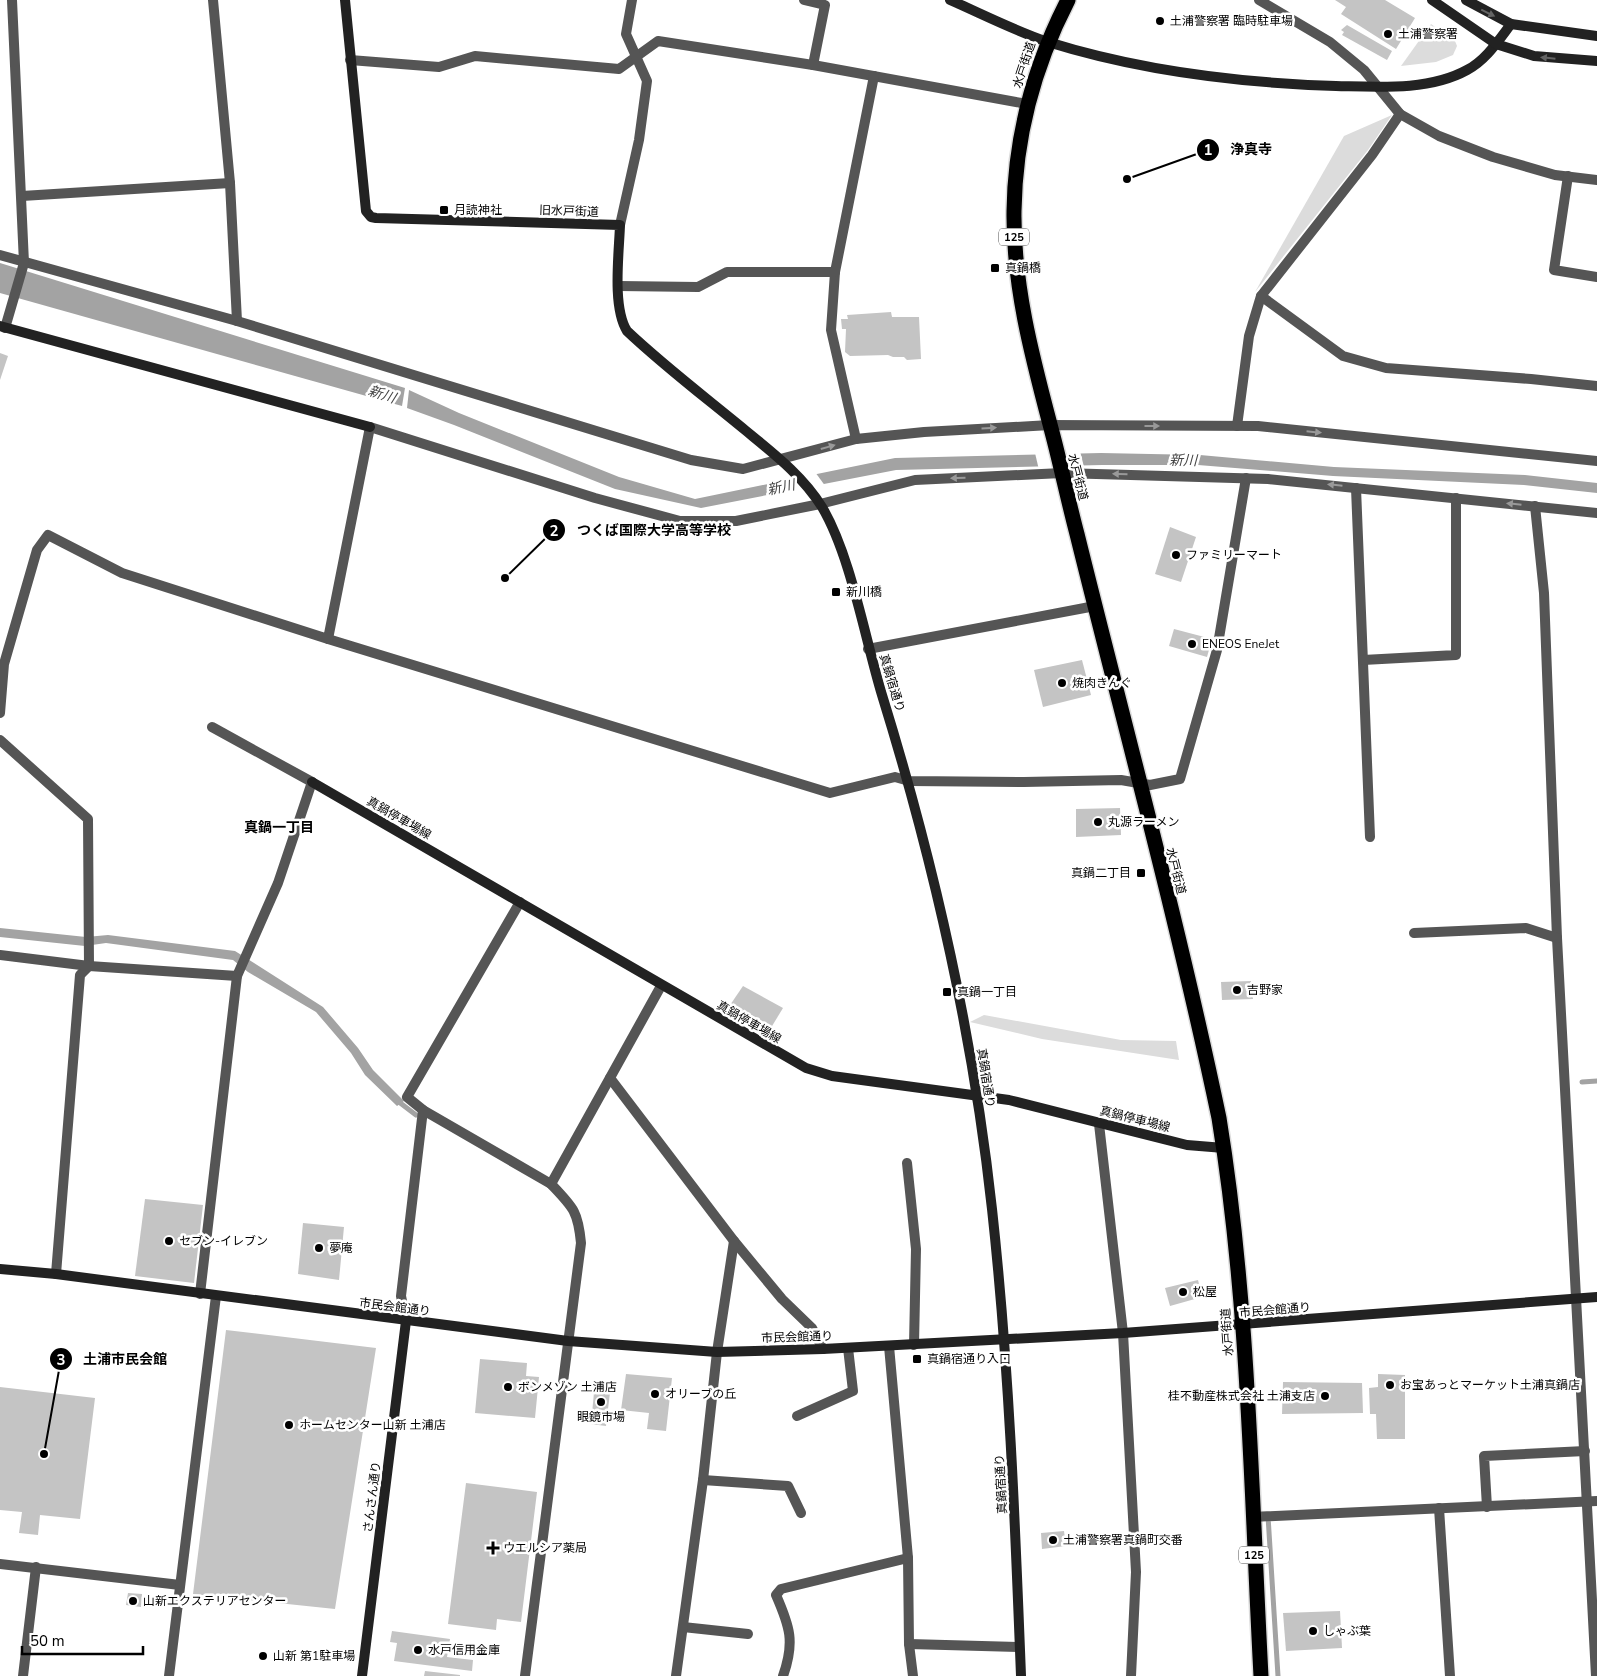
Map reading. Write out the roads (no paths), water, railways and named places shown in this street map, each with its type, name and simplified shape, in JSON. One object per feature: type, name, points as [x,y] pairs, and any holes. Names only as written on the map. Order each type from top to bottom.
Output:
[{"type":"highway","name":"水戸街道","points":[[1068,0],[1047,41],[1027,104],[1017,166],[1014,240],[1025,321],[1204,1049],[1224,1148],[1241,1325],[1261,1676]]},
{"type":"street","points":[[12,0],[24,263],[11,306],[2,327],[370,427],[595,498],[680,521],[736,521],[820,504],[915,480],[1061,471],[1246,478],[1597,513]]},
{"type":"street","points":[[213,0],[230,183],[237,321]]},
{"type":"street","name":"旧水戸街道","points":[[345,0],[364,206],[371,217],[620,225]]},
{"type":"street","points":[[632,0],[626,34],[637,56],[646,81],[639,140],[620,225],[619,286],[621,319],[627,331],[790,468],[820,504]]},
{"type":"street","points":[[804,0],[825,5],[813,64]]},
{"type":"street","points":[[950,0],[1047,41],[1127,61],[1207,76],[1278,84],[1376,87],[1418,84],[1446,79],[1480,62],[1511,24]]},
{"type":"street","points":[[1259,0],[1330,42],[1364,70],[1400,114],[1439,136],[1493,157],[1568,176],[1597,180]]},
{"type":"street","points":[[1432,0],[1496,44],[1534,56],[1597,61]]},
{"type":"street","points":[[1466,0],[1511,24],[1597,36]]},
{"type":"street","points":[[350,60],[439,67],[475,56],[619,69],[658,40],[813,64],[1027,104]]},
{"type":"street","points":[[856,439],[831,330],[835,272],[874,76]]},
{"type":"street","points":[[1237,426],[1249,336],[1261,296],[1372,155],[1400,114]]},
{"type":"street","points":[[1568,176],[1554,270],[1597,277]]},
{"type":"street","points":[[22,196],[230,183]]},
{"type":"street","points":[[0,255],[237,321],[691,460],[743,469],[856,439],[924,432],[1237,426],[1258,426],[1597,461]]},
{"type":"street","points":[[619,286],[698,287],[727,272],[835,272]]},
{"type":"street","points":[[1261,296],[1343,356],[1386,368],[1597,386]]},
{"type":"street","points":[[328,639],[370,427]]},
{"type":"street","points":[[0,713],[4,664],[37,550],[48,535],[122,573],[328,639],[830,792],[895,777],[908,781],[1024,782],[1121,780],[1150,785],[1180,779],[1217,650],[1246,478]]},
{"type":"street","points":[[1356,488],[1370,836]]},
{"type":"street","points":[[1363,660],[1456,656],[1456,498]]},
{"type":"street","name":"真鍋宿通り","points":[[820,504],[830,523],[840,551],[908,781],[953,963],[976,1095],[992,1207],[1004,1340],[1013,1468],[1021,1676]]},
{"type":"street","points":[[1535,506],[1544,593],[1557,938],[1585,1450],[1592,1501],[1596,1676]]},
{"type":"street","points":[[868,649],[1095,606]]},
{"type":"street","points":[[200,1294],[237,976],[278,883],[312,782],[212,728]]},
{"type":"street","points":[[0,740],[88,820],[89,966],[80,974],[56,1274]]},
{"type":"street","name":"真鍋停車場線","points":[[312,782],[661,986],[806,1068],[832,1076],[934,1092],[1009,1100],[1187,1145],[1224,1148]]},
{"type":"street","points":[[520,902],[407,1097],[423,1110],[551,1184],[574,1207],[580,1234],[581,1243],[525,1676]]},
{"type":"street","points":[[1414,933],[1526,928],[1557,938]]},
{"type":"street","points":[[0,955],[89,966],[237,976]]},
{"type":"street","points":[[551,1184],[661,986]]},
{"type":"street","points":[[610,1078],[734,1241],[782,1299],[812,1328],[823,1349]]},
{"type":"street","points":[[406,1321],[401,1296],[423,1110]]},
{"type":"street","points":[[1099,1124],[1123,1333],[1136,1572],[1131,1676]]},
{"type":"street","points":[[907,1163],[916,1249],[914,1345]]},
{"type":"street","points":[[676,1676],[703,1480],[717,1352],[734,1241]]},
{"type":"street","name":"市民会館通り","points":[[0,1269],[56,1274],[568,1341],[717,1352],[914,1345],[1123,1333],[1597,1297]]},
{"type":"street","points":[[169,1676],[216,1296]]},
{"type":"street","name":"さんさん通り","points":[[362,1676],[406,1321]]},
{"type":"street","points":[[889,1346],[908,1558],[909,1644],[913,1676]]},
{"type":"street","points":[[797,1416],[853,1391],[848,1348]]},
{"type":"street","points":[[1487,1507],[1484,1456],[1585,1450]]},
{"type":"street","points":[[703,1480],[788,1486],[801,1513]]},
{"type":"street","points":[[1252,1517],[1592,1501]]},
{"type":"street","points":[[1439,1508],[1450,1676]]},
{"type":"street","points":[[783,1676],[790,1657],[790,1649],[789,1625],[776,1595],[781,1589],[908,1558]]},
{"type":"street","points":[[0,1564],[180,1585]]},
{"type":"street","points":[[23,1676],[36,1567]]},
{"type":"street","points":[[683,1627],[748,1634]]},
{"type":"street","points":[[909,1644],[1020,1646]]},
{"type":"water","points":[[0,263],[405,388],[402,406],[0,293]]},
{"type":"water","name":"新川","points":[[409,390],[459,413],[619,477],[695,499],[895,458],[1101,453],[1200,455],[1334,467],[1525,475],[1597,483],[1597,493],[1524,485],[1333,476],[1198,465],[1102,465],[896,470],[701,508],[615,489],[407,408]]},
{"type":"water","points":[[0,928],[86,937],[108,935],[235,951],[323,1007],[358,1048],[373,1070],[404,1101],[397,1106],[365,1075],[351,1053],[316,1012],[248,972],[233,960],[106,943],[85,946],[0,937]]},
{"type":"waterway","points":[[1582,1082],[1597,1081]]},
{"type":"waterway","points":[[395,1099],[416,1115]]},
{"type":"waterway","points":[[1268,1516],[1278,1676]]},
{"type":"place","name":"土浦警察署 臨時駐車場","points":[[1160,21]]},
{"type":"place","name":"土浦警察署","points":[[1388,34]]},
{"type":"place","name":"浄真寺","points":[[1127,179]]},
{"type":"place","name":"月読神社","points":[[444,210]]},
{"type":"place","name":"真鍋橋","points":[[995,268]]},
{"type":"place","name":"ファミリーマート","points":[[1176,555]]},
{"type":"place","name":"つくば国際大学高等学校","points":[[505,578]]},
{"type":"place","name":"新川橋","points":[[836,592]]},
{"type":"place","name":"ENEOS EneJet","points":[[1192,644]]},
{"type":"place","name":"焼肉きんぐ","points":[[1062,683]]},
{"type":"place","name":"丸源ラーメン","points":[[1098,822]]},
{"type":"place","name":"真鍋二丁目","points":[[1141,873]]},
{"type":"place","name":"吉野家","points":[[1237,990]]},
{"type":"place","name":"真鍋一丁目","points":[[947,992]]},
{"type":"place","name":"セブン-イレブン","points":[[169,1241]]},
{"type":"place","name":"夢庵","points":[[319,1248]]},
{"type":"place","name":"松屋","points":[[1183,1292]]},
{"type":"place","name":"真鍋宿通り入口","points":[[917,1359]]},
{"type":"place","name":"お宝あっとマーケット土浦真鍋店","points":[[1390,1385]]},
{"type":"place","name":"ボンメゾン 土浦店","points":[[508,1387]]},
{"type":"place","name":"オリーブの丘","points":[[655,1394]]},
{"type":"place","name":"桂不動産株式会社 土浦支店","points":[[1325,1396]]},
{"type":"place","name":"眼鏡市場","points":[[601,1402]]},
{"type":"place","name":"ホームセンター山新 土浦店","points":[[289,1425]]},
{"type":"place","name":"土浦市民会館","points":[[44,1454]]},
{"type":"place","name":"土浦警察署真鍋町交番","points":[[1053,1540]]},
{"type":"place","name":"ウエルシア薬局","points":[[493,1548]]},
{"type":"place","name":"山新エクステリアセンター","points":[[133,1601]]},
{"type":"place","name":"しゃぶ葉","points":[[1313,1631]]},
{"type":"place","name":"水戸信用金庫","points":[[418,1650]]},
{"type":"place","name":"山新 第1駐車場","points":[[263,1656]]},
{"type":"district","name":"真鍋一丁目","points":[[279,827]]}]
